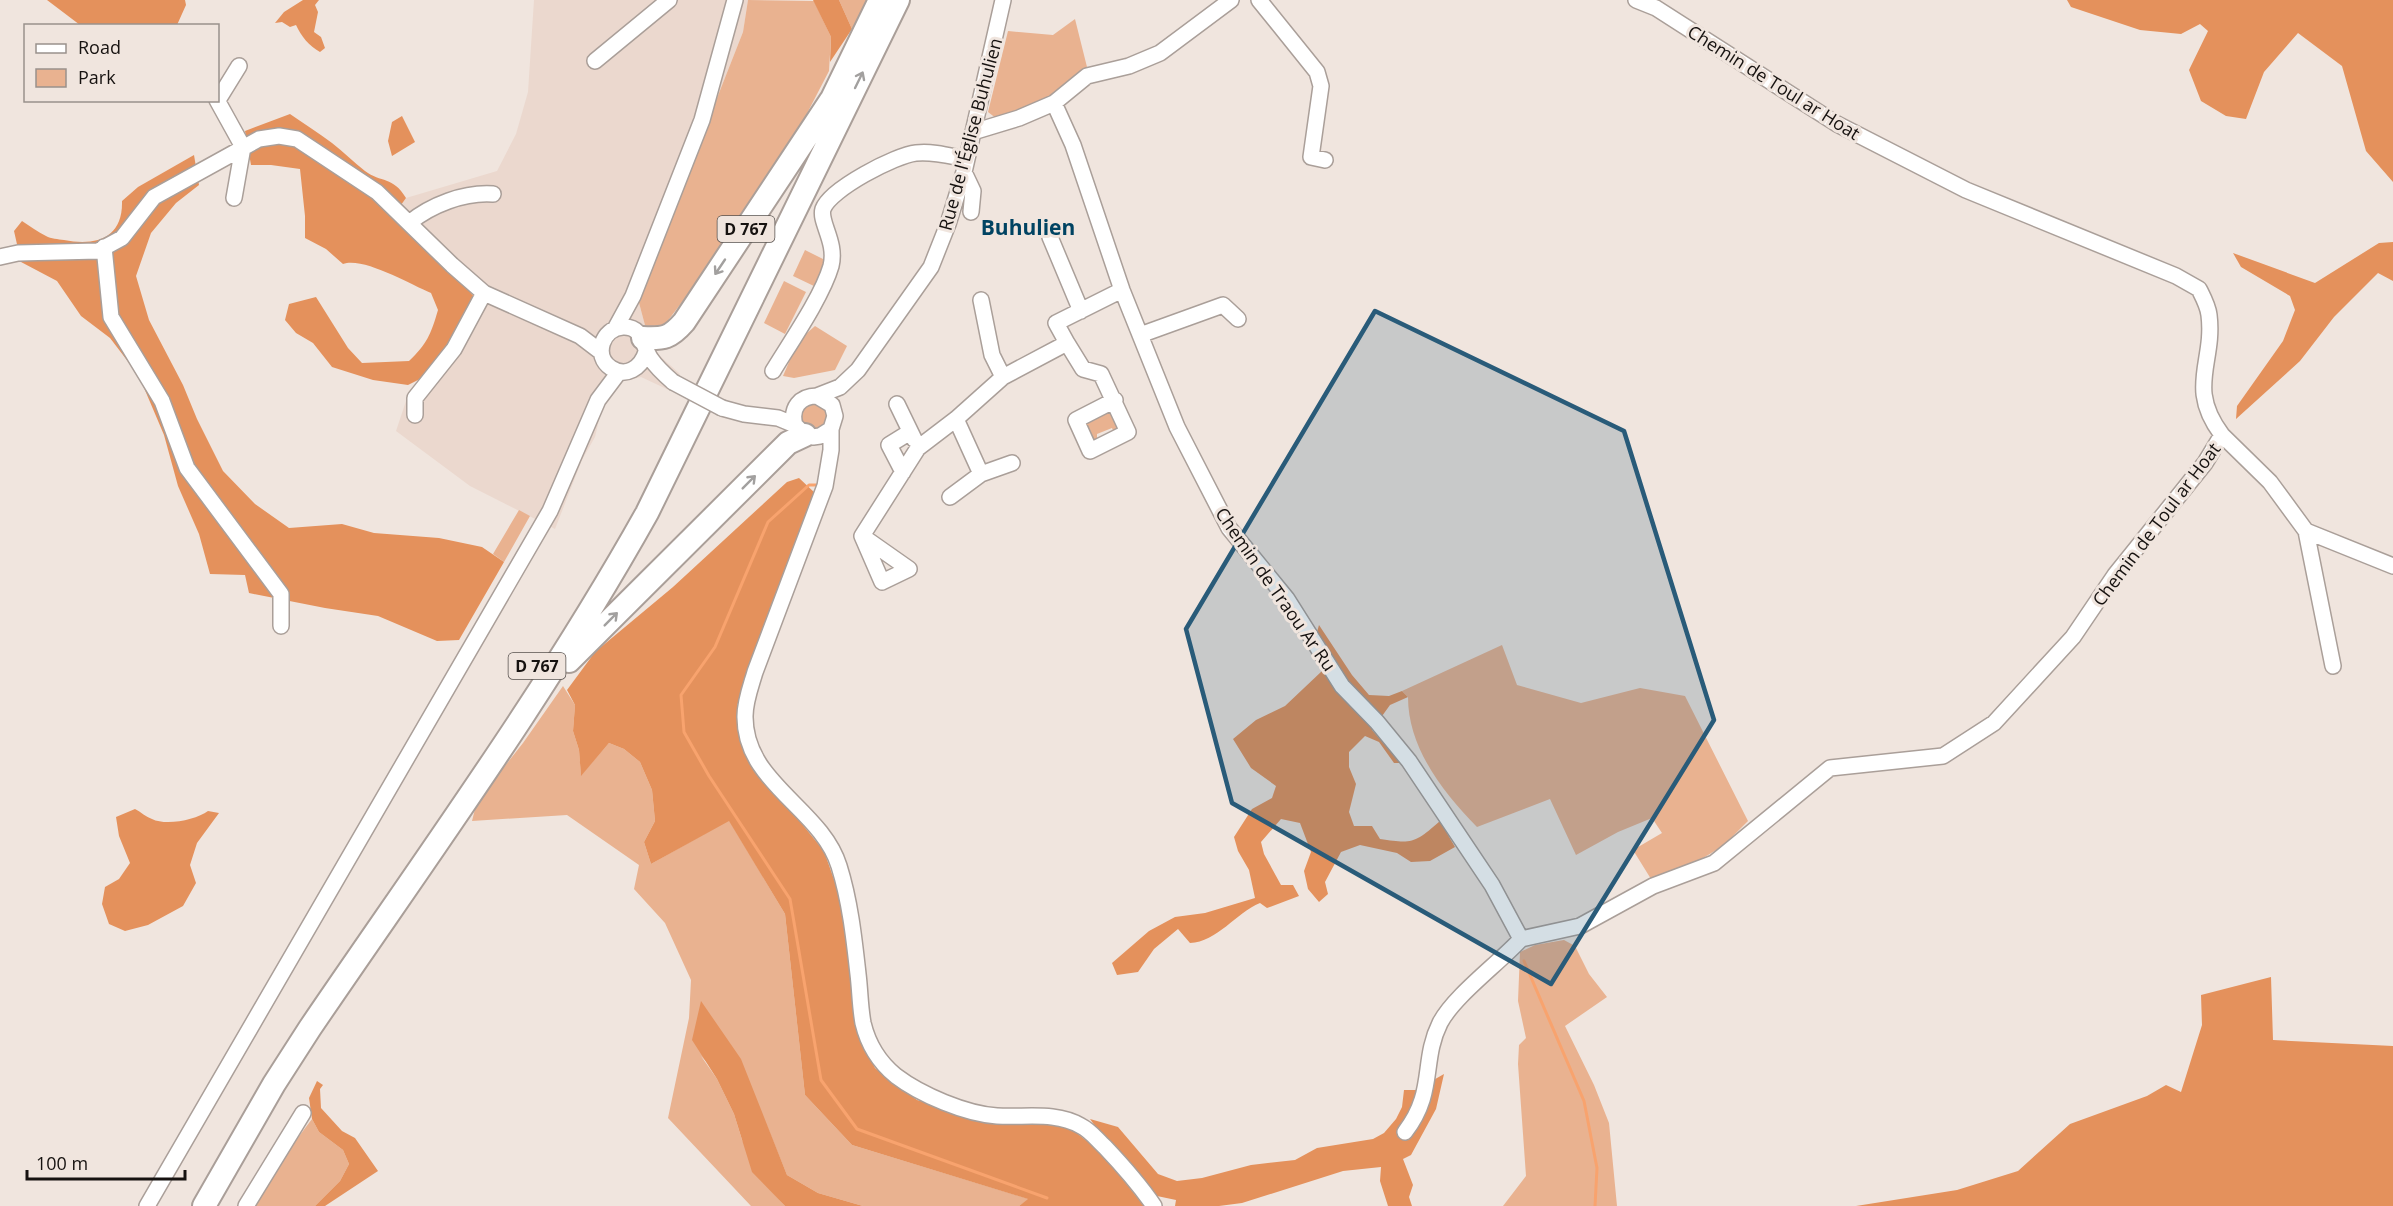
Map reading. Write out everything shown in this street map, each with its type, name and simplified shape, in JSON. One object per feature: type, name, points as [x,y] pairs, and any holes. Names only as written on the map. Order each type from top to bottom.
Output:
[{"type":"highway","name":"D 767","points":[[188,1206],[256,1087],[597,574],[668,438],[880,0]]},
{"type":"highway","name":"D 767","points":[[204,1206],[298,1047],[592,608],[647,513],[898,0]]},
{"type":"highway","name":"D 767","points":[[641,340],[666,337],[674,333],[684,322],[834,96]]},
{"type":"highway","points":[[539,689],[788,443],[804,432]]},
{"type":"street","points":[[595,61],[669,0]]},
{"type":"street","points":[[598,400],[602,344],[633,296],[702,120],[735,0]]},
{"type":"street","name":"Rue de l'Église Buhulien","points":[[1003,0],[965,165],[948,224],[931,267],[874,349],[847,382],[833,422],[830,461],[825,486],[802,543],[773,630],[755,672],[747,696],[744,715],[748,742],[757,761],[784,795],[825,838],[839,866],[850,914],[863,1023],[880,1060],[896,1076],[932,1096],[983,1115],[1046,1116],[1080,1125],[1137,1182],[1154,1206]]},
{"type":"street","points":[[973,132],[1019,118],[1054,103],[1087,76],[1129,66],[1160,53],[1231,0]]},
{"type":"street","points":[[1258,0],[1317,72],[1321,86],[1311,157],[1325,160]]},
{"type":"street","name":"Chemin de Toul ar Hoat","points":[[1521,939],[1580,926],[1637,894],[1713,863],[1830,768],[1943,756],[1994,723],[2073,637],[2115,575],[2205,463],[2222,435],[2208,412],[2203,392],[2209,315],[2199,289],[2176,276],[1966,190],[1837,124],[1656,8],[1636,0]]},
{"type":"street","points":[[219,97],[239,66]]},
{"type":"street","points":[[218,102],[243,147],[234,198]]},
{"type":"street","name":"Chemin de Traou Ar Ru","points":[[1054,103],[1073,145],[1122,290],[1177,427],[1229,528],[1287,600],[1342,686],[1377,722],[1409,761],[1486,876],[1521,939]]},
{"type":"street","points":[[0,257],[18,252],[98,251],[122,238],[154,197],[259,139],[279,136],[297,139],[377,192],[452,266],[484,292],[580,336],[602,356],[607,365],[622,372],[643,372],[664,381],[673,382]]},
{"type":"street","points":[[773,371],[810,308],[830,267],[833,247],[822,216],[823,209],[830,199],[884,163],[900,156],[927,153],[965,165],[973,191],[971,212]]},
{"type":"street","points":[[409,223],[424,210],[477,193],[493,194]]},
{"type":"street","points":[[1050,237],[1081,311]]},
{"type":"street","points":[[104,248],[111,317],[162,401],[187,468],[281,594],[281,626]]},
{"type":"street","points":[[1115,400],[1101,374],[1083,369],[1056,323],[1122,290]]},
{"type":"street","points":[[415,415],[415,398],[454,349],[484,292]]},
{"type":"street","points":[[147,1206],[550,511],[598,400],[622,372],[639,366],[641,340],[633,296]]},
{"type":"street","points":[[981,300],[992,355],[1003,377]]},
{"type":"street","points":[[1140,335],[1223,305],[1238,319]]},
{"type":"street","points":[[580,336],[612,330],[641,340],[656,366],[673,382],[722,408],[744,414],[769,416],[804,432],[823,445],[830,461]]},
{"type":"street","points":[[862,536],[918,448],[956,419],[1003,377],[1067,343]]},
{"type":"street","name":"Rue de l'Église Buhulien","points":[[818,396],[847,382]]},
{"type":"street","points":[[769,416],[804,398],[818,396],[832,405],[833,422],[826,434],[804,432]]},
{"type":"street","points":[[799,402],[794,413],[804,432]]},
{"type":"street","points":[[897,404],[918,448]]},
{"type":"street","points":[[956,419],[981,474]]},
{"type":"street","points":[[903,472],[889,445],[910,432]]},
{"type":"street","points":[[2222,435],[2270,482],[2306,531],[2333,666]]},
{"type":"street","points":[[950,497],[981,474],[1012,463]]},
{"type":"street","points":[[2306,531],[2393,566]]},
{"type":"street","points":[[1405,1132],[1423,1102],[1432,1044],[1445,1014],[1521,939]]},
{"type":"street","points":[[246,1206],[303,1113]]},
{"type":"highlighted area","points":[[1375,311],[1624,431],[1714,720],[1551,984],[1232,803],[1186,629]]},
{"type":"shaded area","points":[[47,0],[185,0],[186,5],[177,24],[79,24]]},
{"type":"shaded area","points":[[303,0],[319,0],[315,5],[318,12],[314,32],[321,37],[325,48],[320,52],[312,47],[296,25],[290,27],[282,22],[275,23],[284,12]]},
{"type":"shaded area","points":[[534,0],[748,0],[743,32],[638,299],[651,348],[680,374],[671,391],[641,377],[620,382],[603,403],[595,437],[582,460],[555,529],[470,486],[396,431],[407,398],[450,347],[476,299],[392,216],[406,198],[497,171],[516,134],[528,92]]},
{"type":"shaded area","points":[[813,0],[839,0],[852,29],[830,62],[831,37]]},
{"type":"shaded area","points":[[2067,0],[2393,0],[2393,182],[2366,151],[2342,66],[2298,33],[2264,72],[2246,119],[2226,116],[2201,101],[2189,70],[2208,31],[2200,24],[2181,34],[2140,30],[2071,7]]},
{"type":"shaded area","points":[[290,114],[332,143],[365,171],[396,186],[406,198],[393,216],[452,272],[476,299],[450,347],[424,377],[408,385],[373,380],[332,367],[313,343],[296,333],[285,320],[289,304],[316,297],[348,348],[362,363],[409,361],[428,338],[438,310],[431,293],[363,264],[343,264],[326,249],[305,238],[300,169],[251,165],[245,131]]},
{"type":"shaded area","points":[[402,116],[415,142],[392,156],[388,141],[392,122]]},
{"type":"shaded area","points":[[194,155],[199,185],[176,203],[151,233],[136,276],[149,320],[183,385],[223,471],[255,504],[289,528],[342,524],[374,533],[439,538],[482,547],[504,562],[459,640],[437,641],[378,616],[249,593],[245,575],[210,574],[199,534],[178,486],[164,435],[139,376],[110,338],[81,316],[57,281],[21,262],[14,231],[22,221],[52,238],[86,242],[105,237],[118,224],[122,201],[138,187]]},
{"type":"shaded area","points":[[2393,242],[2393,281],[2378,273],[2334,317],[2300,361],[2236,419],[2237,406],[2283,341],[2295,310],[2290,296],[2241,267],[2233,253],[2315,283],[2379,243]]},
{"type":"shaded area","points":[[799,478],[815,493],[737,706],[746,755],[824,851],[837,888],[852,963],[857,1027],[875,1068],[917,1100],[989,1121],[1044,1123],[1069,1127],[1101,1152],[1144,1206],[1019,1206],[1028,1199],[852,1145],[805,1095],[785,914],[729,821],[651,864],[644,842],[655,821],[652,790],[640,762],[624,749],[609,743],[581,776],[579,750],[573,731],[575,705],[567,690],[595,652],[673,587],[787,482]]},
{"type":"shaded area","points":[[1319,625],[1352,675],[1369,695],[1389,696],[1402,691],[1408,697],[1390,705],[1372,730],[1401,763],[1394,763],[1379,742],[1365,736],[1349,752],[1349,767],[1356,784],[1349,812],[1354,826],[1372,826],[1380,839],[1407,841],[1419,838],[1440,821],[1455,847],[1430,861],[1411,862],[1397,853],[1360,845],[1341,852],[1325,882],[1328,894],[1319,902],[1308,889],[1304,871],[1311,852],[1300,823],[1281,819],[1261,842],[1264,854],[1281,885],[1293,885],[1299,896],[1267,908],[1260,903],[1218,933],[1200,941],[1190,943],[1178,929],[1154,949],[1138,972],[1117,975],[1112,963],[1149,931],[1175,917],[1205,913],[1255,898],[1249,870],[1238,851],[1234,837],[1252,809],[1272,798],[1276,786],[1251,768],[1233,739],[1256,720],[1285,706],[1322,671],[1311,653]]},
{"type":"shaded area","points":[[135,809],[150,818],[165,822],[189,819],[208,811],[219,813],[197,843],[190,865],[196,883],[183,906],[148,925],[125,931],[109,924],[102,904],[105,887],[119,879],[130,863],[119,836],[116,817]]},
{"type":"shaded area","points":[[2271,977],[2273,1040],[2393,1046],[2393,1206],[1856,1206],[1957,1190],[2018,1171],[2070,1124],[2147,1096],[2166,1085],[2181,1092],[2202,1025],[2201,995]]},
{"type":"shaded area","points":[[701,1001],[741,1059],[787,1175],[818,1193],[863,1206],[785,1206],[752,1172],[734,1114],[717,1079],[692,1040]]},
{"type":"shaded area","points":[[1444,1074],[1436,1109],[1411,1155],[1403,1159],[1413,1185],[1409,1197],[1412,1206],[1388,1206],[1380,1181],[1381,1167],[1343,1171],[1242,1203],[1219,1206],[1175,1206],[1176,1200],[1157,1196],[1121,1152],[1103,1137],[1090,1119],[1118,1127],[1158,1174],[1177,1181],[1202,1178],[1251,1165],[1295,1160],[1317,1148],[1373,1139],[1384,1133],[1396,1119],[1402,1107],[1404,1090],[1416,1090]]},
{"type":"shaded area","points":[[317,1081],[323,1085],[320,1089],[321,1108],[342,1131],[355,1138],[378,1171],[325,1206],[315,1206],[340,1181],[349,1164],[343,1150],[319,1132],[312,1119],[309,1098]]},
{"type":"green space","points":[[748,0],[814,1],[831,37],[829,71],[801,125],[702,276],[663,327],[646,329],[638,299],[743,32]]},
{"type":"green space","points":[[839,0],[869,0],[852,29]]},
{"type":"green space","points":[[1075,19],[1087,67],[1047,99],[997,119],[988,112],[1008,31],[1053,35]]},
{"type":"green space","points":[[805,250],[827,261],[816,287],[793,276]]},
{"type":"green space","points":[[784,281],[806,292],[785,334],[764,323]]},
{"type":"green space","points":[[815,326],[847,346],[835,370],[794,378],[783,376],[798,341]]},
{"type":"green space","points":[[814,403],[823,407],[827,416],[823,425],[814,429],[805,425],[801,416],[805,407]]},
{"type":"green space","points":[[1109,408],[1122,427],[1115,435],[1112,428],[1097,434],[1097,443],[1091,440],[1084,421]]},
{"type":"green space","points":[[519,510],[530,516],[504,562],[493,554]]},
{"type":"green space","points":[[1502,645],[1517,685],[1581,703],[1640,688],[1685,696],[1748,821],[1723,846],[1698,861],[1651,879],[1633,850],[1662,833],[1652,818],[1618,832],[1576,855],[1550,799],[1477,827],[1440,784],[1430,768],[1414,734],[1408,697],[1402,691]]},
{"type":"green space","points":[[563,686],[575,705],[573,731],[579,750],[581,775],[609,743],[624,749],[640,762],[652,790],[655,821],[644,842],[651,864],[729,820],[785,914],[805,1095],[852,1145],[1029,1199],[1019,1206],[863,1206],[818,1193],[787,1175],[767,1126],[701,1056],[717,1079],[734,1114],[742,1140],[774,1194],[785,1206],[751,1206],[668,1118],[689,1018],[691,980],[665,923],[634,889],[639,865],[567,815],[472,821],[477,801],[523,743]]},
{"type":"green space","points":[[1564,940],[1575,946],[1589,974],[1607,997],[1565,1026],[1594,1085],[1609,1123],[1617,1206],[1503,1206],[1526,1176],[1518,1064],[1519,1045],[1526,1038],[1518,1001],[1520,952],[1535,945]]},
{"type":"green space","points":[[312,1119],[319,1132],[343,1150],[349,1164],[340,1181],[315,1206],[253,1206],[278,1164]]},
{"type":"waterway","points":[[817,485],[809,485],[768,522],[715,647],[681,695],[684,732],[709,776],[790,899],[821,1080],[857,1129],[1047,1198]]},
{"type":"waterway","points":[[1524,961],[1584,1101],[1597,1168],[1595,1206]]},
{"type":"district","name":"Buhulien","points":[[1028,227]]}]
